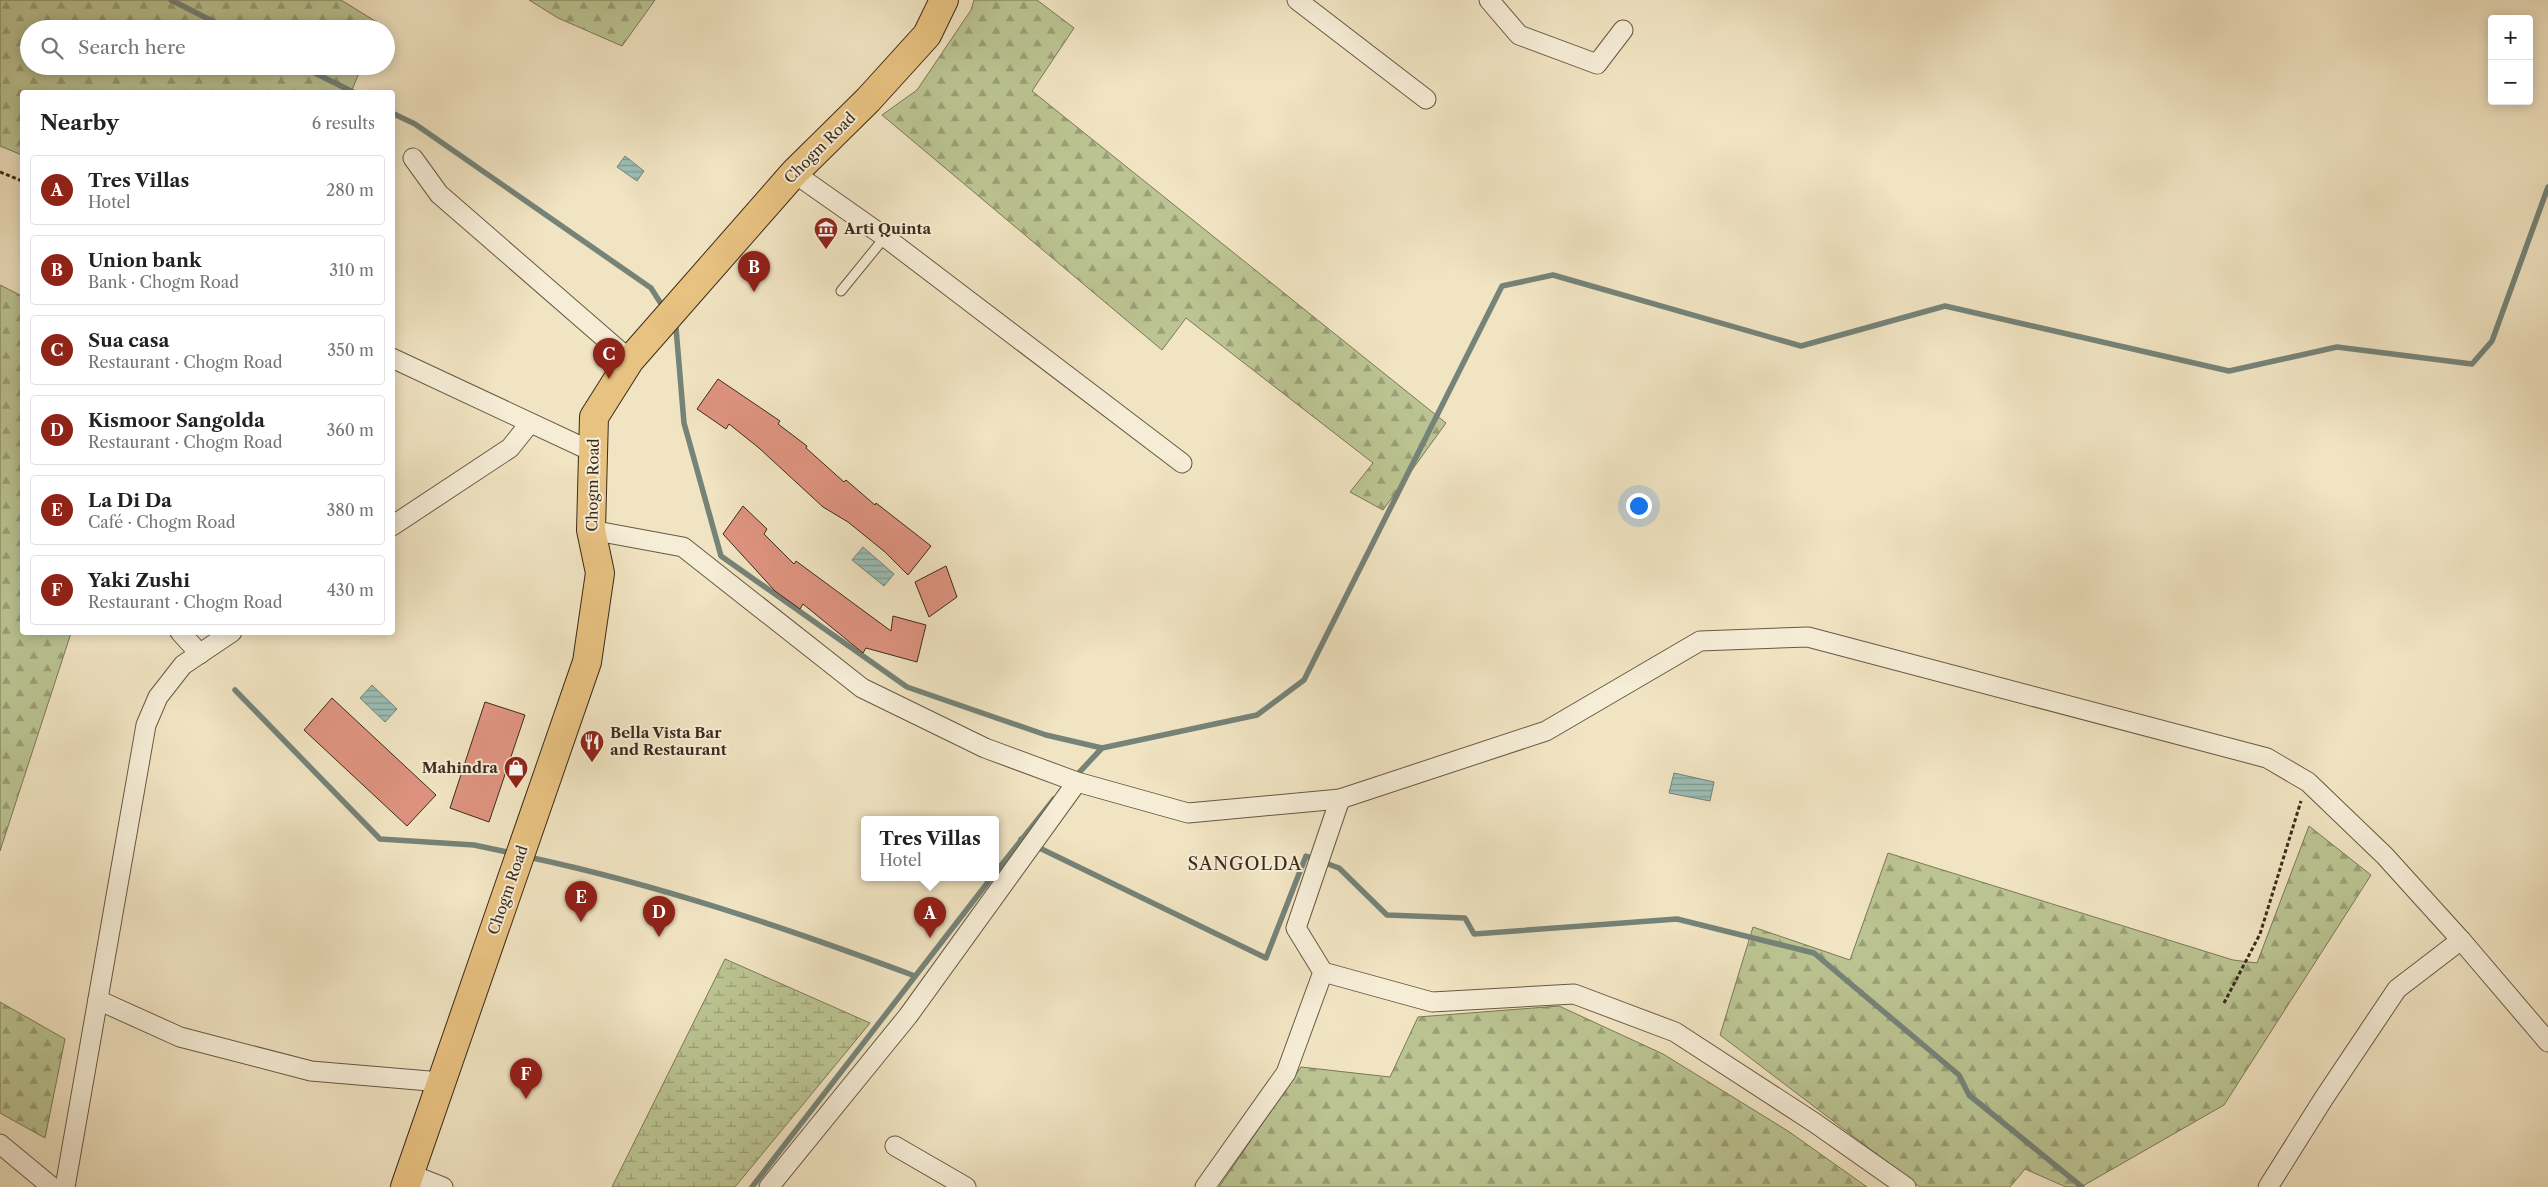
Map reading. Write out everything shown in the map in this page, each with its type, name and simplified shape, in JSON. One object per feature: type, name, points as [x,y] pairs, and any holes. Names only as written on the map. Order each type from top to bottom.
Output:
[{"type":"main road","name":"Chogm Road","points":[[407,1180],[587,662],[600,574],[591,530],[594,417],[630,360],[794,173],[868,100],[927,35],[944,0]]},
{"type":"street","points":[[1297,0],[1426,99]]},
{"type":"street","points":[[1489,0],[1519,35],[1597,64],[1623,30]]},
{"type":"street","points":[[413,158],[439,194],[630,360]]},
{"type":"street","points":[[794,173],[885,237],[1182,463]]},
{"type":"street","points":[[395,359],[593,452]]},
{"type":"street","points":[[395,524],[510,448],[530,423]]},
{"type":"street","points":[[591,530],[683,547],[862,688],[985,748],[1077,782],[1188,813],[1340,799],[1546,731],[1700,641],[1808,637],[2267,758],[2308,782],[2385,856],[2461,940],[2548,1042]]},
{"type":"street","points":[[183,635],[200,654]]},
{"type":"street","points":[[65,1187],[146,725],[158,697],[183,665],[228,635]]},
{"type":"street","points":[[769,1187],[908,1016],[1077,782]]},
{"type":"street","points":[[1340,799],[1296,928],[1323,972],[1432,1002],[1574,994],[1675,1032],[1815,1123],[1906,1187]]},
{"type":"street","points":[[2268,1187],[2324,1098],[2397,989],[2461,940]]},
{"type":"street","points":[[1205,1187],[1286,1074],[1323,972]]},
{"type":"street","points":[[98,1000],[180,1037],[311,1071],[441,1082]]},
{"type":"street","points":[[0,1144],[52,1187]]},
{"type":"street","points":[[895,1146],[966,1187]]},
{"type":"street","points":[[407,1180],[443,1187]]},
{"type":"lane","points":[[841,291],[885,237]]},
{"type":"path","points":[[0,172],[20,180]]},
{"type":"path","points":[[2224,1003],[2260,934],[2308,782]]},
{"type":"green space","points":[[0,0],[341,0],[374,20],[20,20],[20,75],[358,75],[352,90],[20,90],[20,154],[0,146]]},
{"type":"green space","points":[[529,0],[655,0],[622,46],[558,18]]},
{"type":"green space","points":[[974,0],[1037,0],[1074,28],[1032,91],[1446,423],[1383,510],[1350,492],[1373,463],[1186,318],[1162,350],[882,115],[917,90],[971,10]]},
{"type":"green space","points":[[0,285],[20,295],[20,635],[70,635],[0,851]]},
{"type":"green space","points":[[2309,826],[2371,875],[2224,1105],[2081,1187],[2066,1187],[2025,1169],[2010,1187],[1920,1187],[1720,1035],[1753,927],[1850,960],[1888,853],[2233,960],[2257,963]]},
{"type":"green space","points":[[725,959],[870,1023],[735,1187],[612,1187]]},
{"type":"green space","points":[[0,1002],[65,1039],[45,1138],[0,1113]]},
{"type":"green space","points":[[1559,1006],[1663,1054],[1788,1131],[1867,1187],[1219,1187],[1301,1067],[1390,1077],[1418,1017]]},
{"type":"water","points":[[625,156],[644,171],[637,181],[617,167]]},
{"type":"water","points":[[863,547],[894,574],[884,586],[852,560]]},
{"type":"water","points":[[372,685],[397,709],[385,722],[360,698]]},
{"type":"water","points":[[1674,773],[1714,782],[1710,801],[1669,793]]},
{"type":"building","points":[[718,379],[780,421],[778,424],[807,446],[806,448],[844,482],[846,480],[875,505],[876,503],[931,546],[908,575],[885,552],[848,522],[823,507],[759,448],[729,424],[726,429],[697,409]]},
{"type":"building","points":[[743,506],[767,529],[764,534],[794,564],[796,561],[891,631],[893,616],[926,625],[917,662],[866,648],[863,653],[803,604],[800,609],[775,591],[723,534]]},
{"type":"building","points":[[946,566],[957,597],[929,617],[915,582]]},
{"type":"building","points":[[332,698],[436,795],[407,826],[304,730]]},
{"type":"building","points":[[485,702],[525,715],[489,822],[450,808]]},
{"type":"waterway","points":[[171,0],[210,20]]},
{"type":"waterway","points":[[319,75],[349,90]]},
{"type":"waterway","points":[[395,114],[415,124],[651,288],[665,310]]},
{"type":"waterway","points":[[672,322],[676,328],[684,423],[721,556],[907,687],[1046,735],[1102,748],[1257,715],[1304,680],[1502,286],[1553,275],[1801,346],[1945,306],[2229,371],[2337,347],[2472,364],[2492,341],[2548,187]]},
{"type":"waterway","points":[[235,690],[380,839],[474,845],[512,853]]},
{"type":"waterway","points":[[1074,778],[1102,748]]},
{"type":"waterway","points":[[999,868],[1054,799]]},
{"type":"waterway","points":[[1021,839],[1266,958],[1306,856],[1339,868],[1387,915],[1465,918],[1474,934],[1677,919],[1814,953],[1959,1075],[1969,1095],[2082,1187]]},
{"type":"waterway","points":[[528,857],[577,868],[724,909],[915,976]]},
{"type":"waterway","points":[[752,1187],[989,881]]},
{"type":"place","name":"Arti Quinta","points":[[826,250]]},
{"type":"place","name":"Union bank","points":[[754,292]]},
{"type":"place","name":"Sua casa","points":[[609,379]]},
{"type":"place","name":"Bella Vista Bar and Restaurant","points":[[592,763]]},
{"type":"place","name":"Mahindra","points":[[516,789]]},
{"type":"place","name":"La Di Da","points":[[581,922]]},
{"type":"place","name":"Kismoor Sangolda","points":[[659,937]]},
{"type":"place","name":"Tres Villas","points":[[930,938]]},
{"type":"place","name":"Yaki Zushi","points":[[526,1099]]},
{"type":"district","name":"SANGOLDA","points":[[1245,864]]}]
